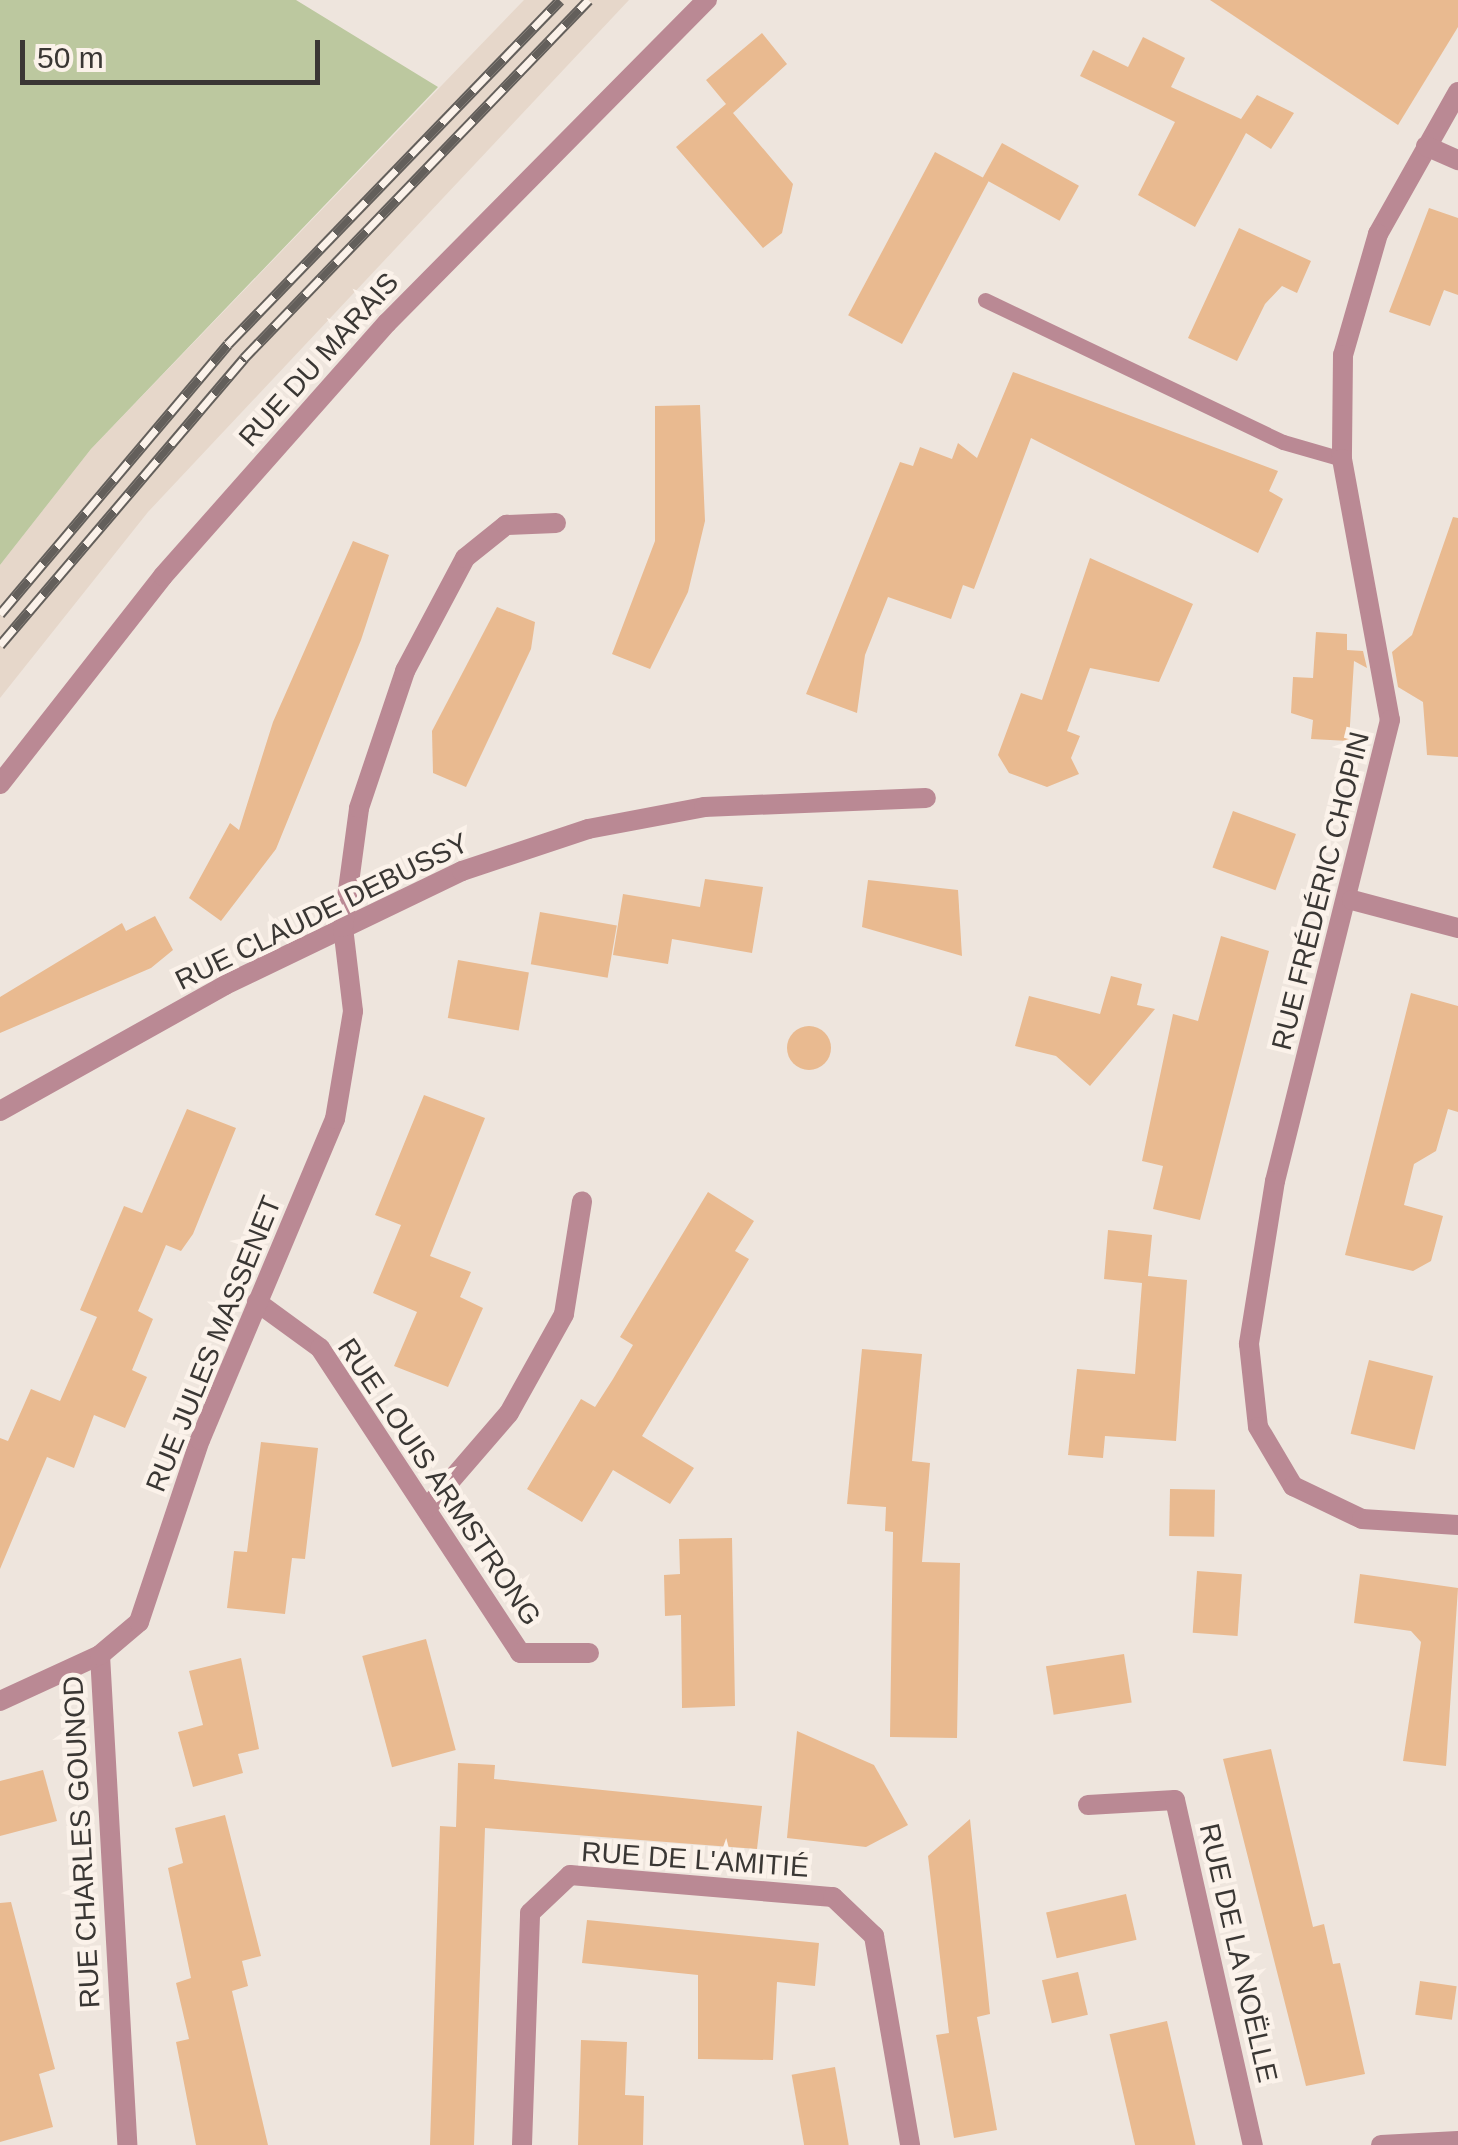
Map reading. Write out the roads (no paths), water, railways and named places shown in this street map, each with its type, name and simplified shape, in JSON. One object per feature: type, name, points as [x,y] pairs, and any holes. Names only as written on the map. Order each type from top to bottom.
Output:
[{"type":"street","name":"RUE DU MARAIS","points":[[0,784],[163,576],[387,322],[707,0]]},
{"type":"street","name":"RUE FRÉDÉRIC CHOPIN","points":[[1458,92],[1378,234],[1343,355],[1342,460],[1390,720],[1352,900],[1260,1255],[1249,1344],[1258,1426],[1294,1486],[1362,1519],[1458,1525]]},
{"type":"street","points":[[1426,146],[1458,160]]},
{"type":"street","name":"RUE JULES MASSENET","points":[[0,1700],[100,1656],[139,1622],[257,1302],[335,1119],[353,1011],[342,927],[360,808],[405,671],[465,558],[506,525],[556,523]]},
{"type":"street","name":"RUE CLAUDE DEBUSSY","points":[[0,1111],[342,927],[462,870],[588,830],[704,807],[926,798]]},
{"type":"street","points":[[1352,900],[1458,928]]},
{"type":"street","points":[[427,1508],[509,1413],[564,1314],[582,1200]]},
{"type":"street","name":"RUE LOUIS ARMSTRONG","points":[[257,1302],[320,1348],[520,1653],[589,1653]]},
{"type":"street","name":"RUE CHARLES GOUNOD","points":[[100,1656],[127,2145]]},
{"type":"street","name":"RUE DE LA NOËLLE","points":[[1088,1806],[1175,1800],[1253,2145]]},
{"type":"street","name":"RUE DE L'AMITIÉ","points":[[522,2145],[530,1914],[570,1875],[833,1898],[874,1936],[910,2145]]},
{"type":"street","points":[[1381,2145],[1458,2141]]},
{"type":"lane","points":[[985,300],[1284,442],[1342,460]]},
{"type":"railway","points":[[0,614],[228,344],[560,0]]},
{"type":"railway","points":[[0,645],[244,358],[589,0]]}]
